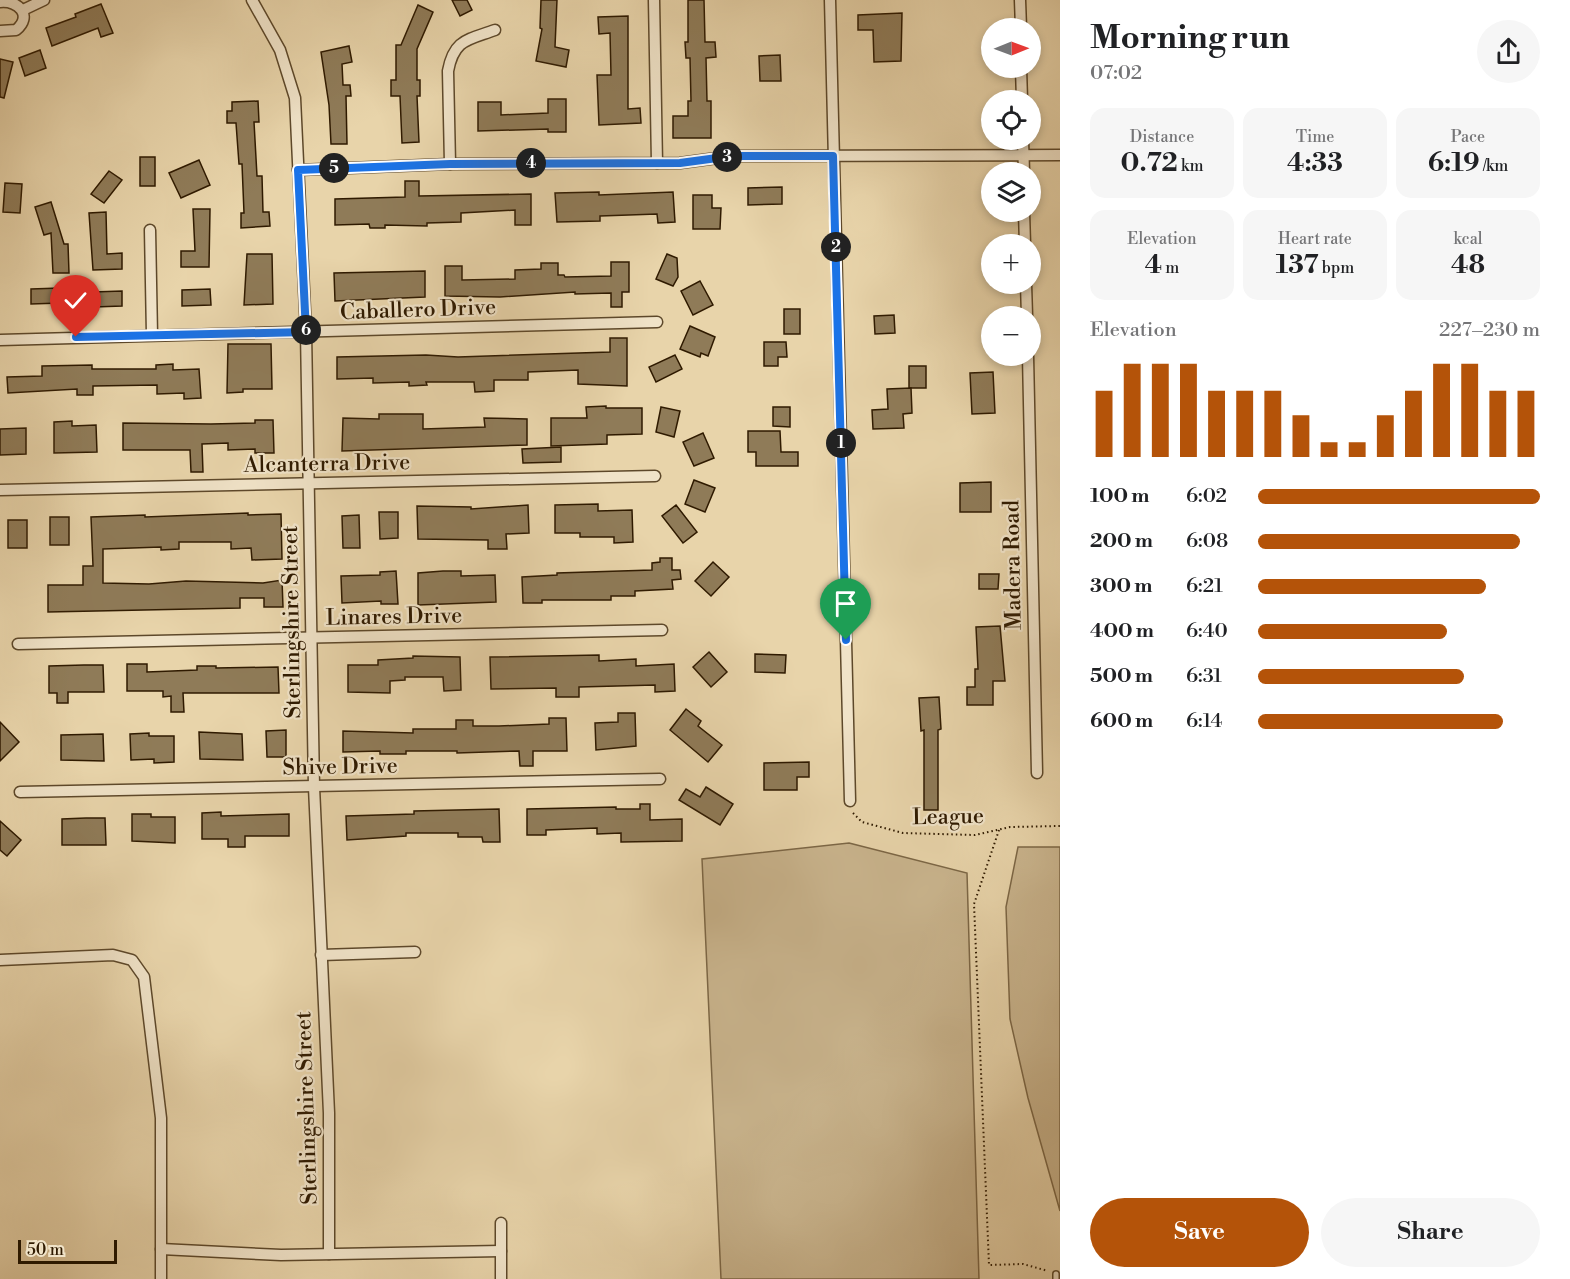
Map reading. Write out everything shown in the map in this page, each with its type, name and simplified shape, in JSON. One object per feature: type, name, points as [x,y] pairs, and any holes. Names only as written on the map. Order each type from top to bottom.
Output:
[{"type":"street","points":[[23,10],[44,0]]},
{"type":"street","name":"Sterlingshire Street","points":[[252,0],[280,50],[295,98],[306,332],[314,787],[329,1113],[329,1254]]},
{"type":"street","points":[[654,0],[657,163]]},
{"type":"street","points":[[830,0],[850,801]]},
{"type":"street","points":[[1020,0],[1021,18]]},
{"type":"street","points":[[0,2],[11,1],[23,10],[25,15],[21,26],[10,32],[0,31]]},
{"type":"street","points":[[450,164],[448,71],[450,58],[454,48],[495,30]]},
{"type":"street","points":[[1023,150],[1023,162]]},
{"type":"street","points":[[298,170],[450,164],[657,163],[732,156],[1060,154]]},
{"type":"street","points":[[150,230],[152,335]]},
{"type":"street","name":"Caballero Drive","points":[[0,340],[657,322]]},
{"type":"street","name":"Madera Road","points":[[1028,366],[1037,773]]},
{"type":"street","name":"Alcanterra Drive","points":[[0,490],[655,476]]},
{"type":"street","name":"Linares Drive","points":[[18,644],[662,630]]},
{"type":"street","name":"Shive Drive","points":[[20,792],[660,779]]},
{"type":"street","points":[[321,954],[415,952]]},
{"type":"street","points":[[0,960],[113,955],[132,960],[144,977],[161,1118],[161,1279]]},
{"type":"street","points":[[501,1223],[501,1279]]},
{"type":"street","points":[[161,1250],[281,1255],[501,1251]]},
{"type":"path","name":"League","points":[[850,801],[853,813],[862,822],[903,833],[975,835],[999,830],[1060,826]]},
{"type":"path","points":[[999,830],[974,904],[989,1265],[1023,1264],[1056,1276]]},
{"type":"shaded area","points":[[849,843],[967,873],[979,1279],[721,1279],[702,859]]},
{"type":"shaded area","points":[[1018,847],[1060,847],[1060,1211],[1028,1098],[1010,1019],[1006,907]]},
{"type":"building","points":[[452,0],[467,0],[472,10],[460,16]]},
{"type":"building","points":[[541,0],[557,0],[555,47],[569,50],[566,67],[536,61],[542,29],[540,28]]},
{"type":"building","points":[[688,0],[704,0],[705,42],[715,42],[716,57],[706,58],[707,101],[711,101],[711,138],[673,138],[673,116],[688,116],[688,101],[691,101],[690,58],[686,58],[685,42],[688,42]]},
{"type":"building","points":[[101,4],[113,33],[101,37],[98,28],[52,46],[46,28],[76,17],[75,14]]},
{"type":"building","points":[[418,5],[433,12],[417,49],[417,80],[420,80],[420,96],[417,96],[419,142],[402,143],[400,96],[391,96],[391,80],[396,80],[396,45],[401,45]]},
{"type":"building","points":[[902,13],[901,61],[874,62],[873,30],[858,30],[858,15]]},
{"type":"building","points":[[628,16],[628,109],[640,108],[641,123],[599,125],[597,75],[611,75],[610,33],[599,34],[598,17]]},
{"type":"building","points":[[349,46],[352,62],[342,64],[343,85],[350,85],[351,96],[346,96],[347,144],[331,144],[329,105],[321,52]]},
{"type":"building","points":[[40,50],[46,68],[25,76],[19,58]]},
{"type":"building","points":[[780,55],[781,81],[760,81],[759,56]]},
{"type":"building","points":[[0,59],[13,62],[4,98],[0,97]]},
{"type":"building","points":[[548,99],[566,99],[566,132],[548,132],[548,129],[478,131],[478,102],[501,102],[501,115],[548,113]]},
{"type":"building","points":[[258,101],[259,122],[254,122],[257,176],[262,176],[263,212],[269,212],[270,226],[241,228],[241,213],[244,213],[242,164],[239,164],[236,123],[227,123],[227,111],[232,111],[232,102]]},
{"type":"building","points":[[140,157],[155,157],[155,186],[140,186]]},
{"type":"building","points":[[199,160],[210,185],[181,198],[169,173]]},
{"type":"building","points":[[109,171],[122,180],[104,203],[91,194]]},
{"type":"building","points":[[405,181],[419,181],[419,196],[531,194],[531,225],[515,225],[515,210],[461,213],[461,222],[427,223],[427,226],[385,225],[385,228],[370,228],[369,224],[335,225],[335,199],[405,197]]},
{"type":"building","points":[[5,183],[22,184],[20,213],[3,212]]},
{"type":"building","points":[[782,187],[782,204],[748,205],[748,188]]},
{"type":"building","points":[[599,192],[599,195],[673,192],[675,222],[658,223],[657,214],[600,216],[600,221],[557,222],[555,193]]},
{"type":"building","points":[[693,195],[712,195],[712,208],[721,208],[720,229],[693,229]]},
{"type":"building","points":[[51,202],[64,244],[68,244],[69,273],[53,273],[51,233],[44,235],[35,207]]},
{"type":"building","points":[[193,209],[210,209],[209,267],[181,267],[181,251],[195,251]]},
{"type":"building","points":[[106,212],[107,254],[122,253],[122,269],[93,270],[89,213]]},
{"type":"building","points":[[247,254],[272,254],[273,304],[244,305]]},
{"type":"building","points":[[667,254],[677,258],[678,277],[673,286],[656,279]]},
{"type":"building","points":[[611,262],[629,262],[629,292],[622,292],[622,307],[611,307],[611,293],[575,294],[575,292],[500,297],[445,296],[445,266],[462,266],[462,280],[515,279],[515,270],[541,269],[541,263],[558,263],[558,275],[565,277],[611,276]]},
{"type":"building","points":[[425,271],[425,297],[335,301],[334,273]]},
{"type":"building","points":[[700,281],[713,305],[693,315],[681,291]]},
{"type":"building","points":[[60,288],[60,303],[31,304],[31,289]]},
{"type":"building","points":[[210,289],[211,305],[182,306],[182,290]]},
{"type":"building","points":[[122,291],[122,306],[94,307],[93,292]]},
{"type":"building","points":[[784,309],[800,309],[800,334],[784,334]]},
{"type":"building","points":[[894,315],[895,333],[875,334],[874,316]]},
{"type":"building","points":[[690,326],[715,337],[708,356],[701,353],[700,357],[680,349]]},
{"type":"building","points":[[610,338],[627,338],[627,386],[578,384],[578,370],[528,372],[528,380],[494,380],[494,391],[475,392],[474,382],[426,382],[427,385],[409,386],[409,382],[373,383],[373,378],[337,379],[337,357],[426,355],[458,357],[610,352]]},
{"type":"building","points":[[764,342],[786,342],[787,357],[778,357],[778,366],[764,366]]},
{"type":"building","points":[[228,344],[271,344],[272,389],[243,389],[243,392],[227,393]]},
{"type":"building","points":[[675,355],[682,369],[656,382],[649,367]]},
{"type":"building","points":[[173,364],[173,370],[199,369],[201,398],[184,399],[184,393],[157,394],[157,385],[93,386],[93,395],[77,395],[77,389],[8,393],[7,377],[42,376],[42,366],[92,365],[92,369],[156,369],[156,365]]},
{"type":"building","points":[[909,366],[926,366],[926,388],[909,388]]},
{"type":"building","points":[[993,372],[995,413],[972,414],[970,373]]},
{"type":"building","points":[[911,388],[912,413],[903,414],[904,428],[873,429],[872,410],[888,409],[887,389]]},
{"type":"building","points":[[606,406],[606,408],[642,408],[642,434],[607,435],[607,444],[551,446],[551,418],[587,418],[586,407]]},
{"type":"building","points":[[661,407],[680,411],[674,437],[656,432]]},
{"type":"building","points":[[773,407],[790,407],[790,427],[773,426]]},
{"type":"building","points":[[379,414],[423,414],[423,429],[485,427],[484,418],[527,419],[527,445],[342,451],[343,418],[379,419]]},
{"type":"building","points":[[255,420],[273,420],[274,453],[255,453],[255,449],[228,450],[228,443],[202,444],[203,472],[191,472],[190,450],[123,450],[123,423],[255,423]]},
{"type":"building","points":[[72,421],[72,426],[96,425],[97,452],[54,453],[54,422]]},
{"type":"building","points":[[26,428],[26,454],[0,455],[0,429]]},
{"type":"building","points":[[748,431],[780,431],[781,452],[798,452],[798,466],[756,466],[756,452],[748,452]]},
{"type":"building","points":[[703,433],[714,458],[694,466],[683,442]]},
{"type":"building","points":[[561,447],[561,462],[523,463],[522,449]]},
{"type":"building","points":[[694,480],[715,488],[705,512],[685,504]]},
{"type":"building","points":[[991,482],[991,512],[960,512],[960,483]]},
{"type":"building","points":[[598,504],[598,511],[632,510],[633,542],[614,543],[614,537],[580,537],[580,533],[555,533],[555,505]]},
{"type":"building","points":[[528,505],[529,533],[506,534],[507,549],[488,549],[488,540],[418,539],[417,506],[471,507],[471,509]]},
{"type":"building","points":[[676,505],[697,532],[683,543],[662,516]]},
{"type":"building","points":[[379,512],[398,512],[398,538],[380,539]]},
{"type":"building","points":[[248,513],[248,515],[281,514],[282,559],[252,560],[251,548],[231,549],[231,542],[179,542],[179,549],[161,550],[161,547],[103,549],[103,583],[149,584],[186,581],[263,583],[282,580],[283,607],[264,607],[264,598],[240,598],[240,608],[48,612],[48,585],[83,585],[83,566],[93,566],[91,517]]},
{"type":"building","points":[[359,515],[360,548],[343,548],[342,516]]},
{"type":"building","points":[[50,517],[69,517],[69,545],[50,545]]},
{"type":"building","points":[[8,520],[27,520],[27,548],[8,548]]},
{"type":"building","points":[[660,558],[672,558],[672,570],[680,570],[681,579],[672,580],[673,589],[635,591],[635,596],[611,596],[611,600],[542,600],[542,603],[523,603],[522,577],[557,575],[557,573],[652,570],[652,563],[660,562]]},
{"type":"building","points":[[713,562],[729,577],[711,596],[695,581]]},
{"type":"building","points":[[396,571],[398,604],[381,604],[381,601],[342,603],[341,576],[380,575],[380,572]]},
{"type":"building","points":[[461,571],[461,576],[495,575],[496,602],[418,605],[418,573]]},
{"type":"building","points":[[979,574],[999,574],[998,589],[979,589]]},
{"type":"building","points":[[1000,626],[1005,681],[993,681],[993,705],[967,705],[967,687],[975,687],[975,669],[978,669],[976,627]]},
{"type":"building","points":[[709,652],[727,672],[711,687],[693,667]]},
{"type":"building","points":[[755,654],[786,655],[785,673],[755,672]]},
{"type":"building","points":[[599,655],[599,661],[636,659],[636,666],[674,664],[675,691],[655,692],[655,685],[579,687],[579,697],[556,697],[556,688],[491,689],[490,657]]},
{"type":"building","points":[[413,656],[460,657],[461,690],[444,691],[443,677],[405,677],[405,680],[390,681],[390,693],[348,692],[348,665],[378,665],[378,660],[413,658]]},
{"type":"building","points":[[127,664],[147,664],[147,672],[197,670],[197,666],[278,667],[279,693],[183,693],[184,712],[171,712],[171,696],[163,697],[163,691],[127,691]]},
{"type":"building","points":[[103,665],[104,692],[68,692],[68,703],[57,703],[57,693],[49,693],[49,666]]},
{"type":"building","points":[[939,697],[941,729],[938,730],[938,810],[924,810],[924,730],[921,731],[919,698]]},
{"type":"building","points":[[686,709],[701,721],[698,726],[722,745],[708,762],[670,730]]},
{"type":"building","points":[[618,713],[635,713],[636,746],[596,750],[595,723],[618,722]]},
{"type":"building","points":[[549,718],[566,718],[567,751],[533,751],[533,766],[520,766],[519,751],[457,753],[457,751],[406,751],[406,754],[380,754],[380,751],[343,752],[343,731],[413,733],[413,729],[456,729],[456,720],[473,720],[473,726],[499,726],[549,724]]},
{"type":"building","points":[[0,722],[19,742],[0,761]]},
{"type":"building","points":[[286,730],[286,757],[267,757],[266,731]]},
{"type":"building","points":[[199,732],[242,734],[243,760],[200,759]]},
{"type":"building","points":[[149,733],[149,736],[174,736],[174,762],[154,763],[154,759],[131,760],[130,734]]},
{"type":"building","points":[[103,734],[104,761],[61,760],[61,735]]},
{"type":"building","points":[[809,762],[809,777],[797,777],[797,790],[764,790],[764,763]]},
{"type":"building","points":[[706,787],[733,804],[720,825],[679,800],[686,789],[700,797]]},
{"type":"building","points":[[640,804],[650,804],[650,820],[682,819],[682,841],[621,842],[621,833],[597,834],[597,828],[546,830],[546,835],[527,835],[527,809],[616,807],[616,809],[640,809]]},
{"type":"building","points":[[499,809],[500,842],[483,842],[482,837],[458,837],[458,833],[406,833],[406,836],[347,840],[346,816],[414,814],[414,811]]},
{"type":"building","points":[[221,812],[221,816],[289,814],[289,836],[245,836],[245,847],[228,847],[228,839],[202,839],[202,813]]},
{"type":"building","points":[[132,814],[175,817],[175,843],[132,841]]},
{"type":"building","points":[[105,818],[106,845],[62,845],[62,819]]},
{"type":"building","points":[[0,821],[21,840],[7,856],[0,850]]},
{"type":"route","points":[[76,337],[306,332],[298,170],[450,164],[680,163],[732,156],[833,156],[846,640]]}]
